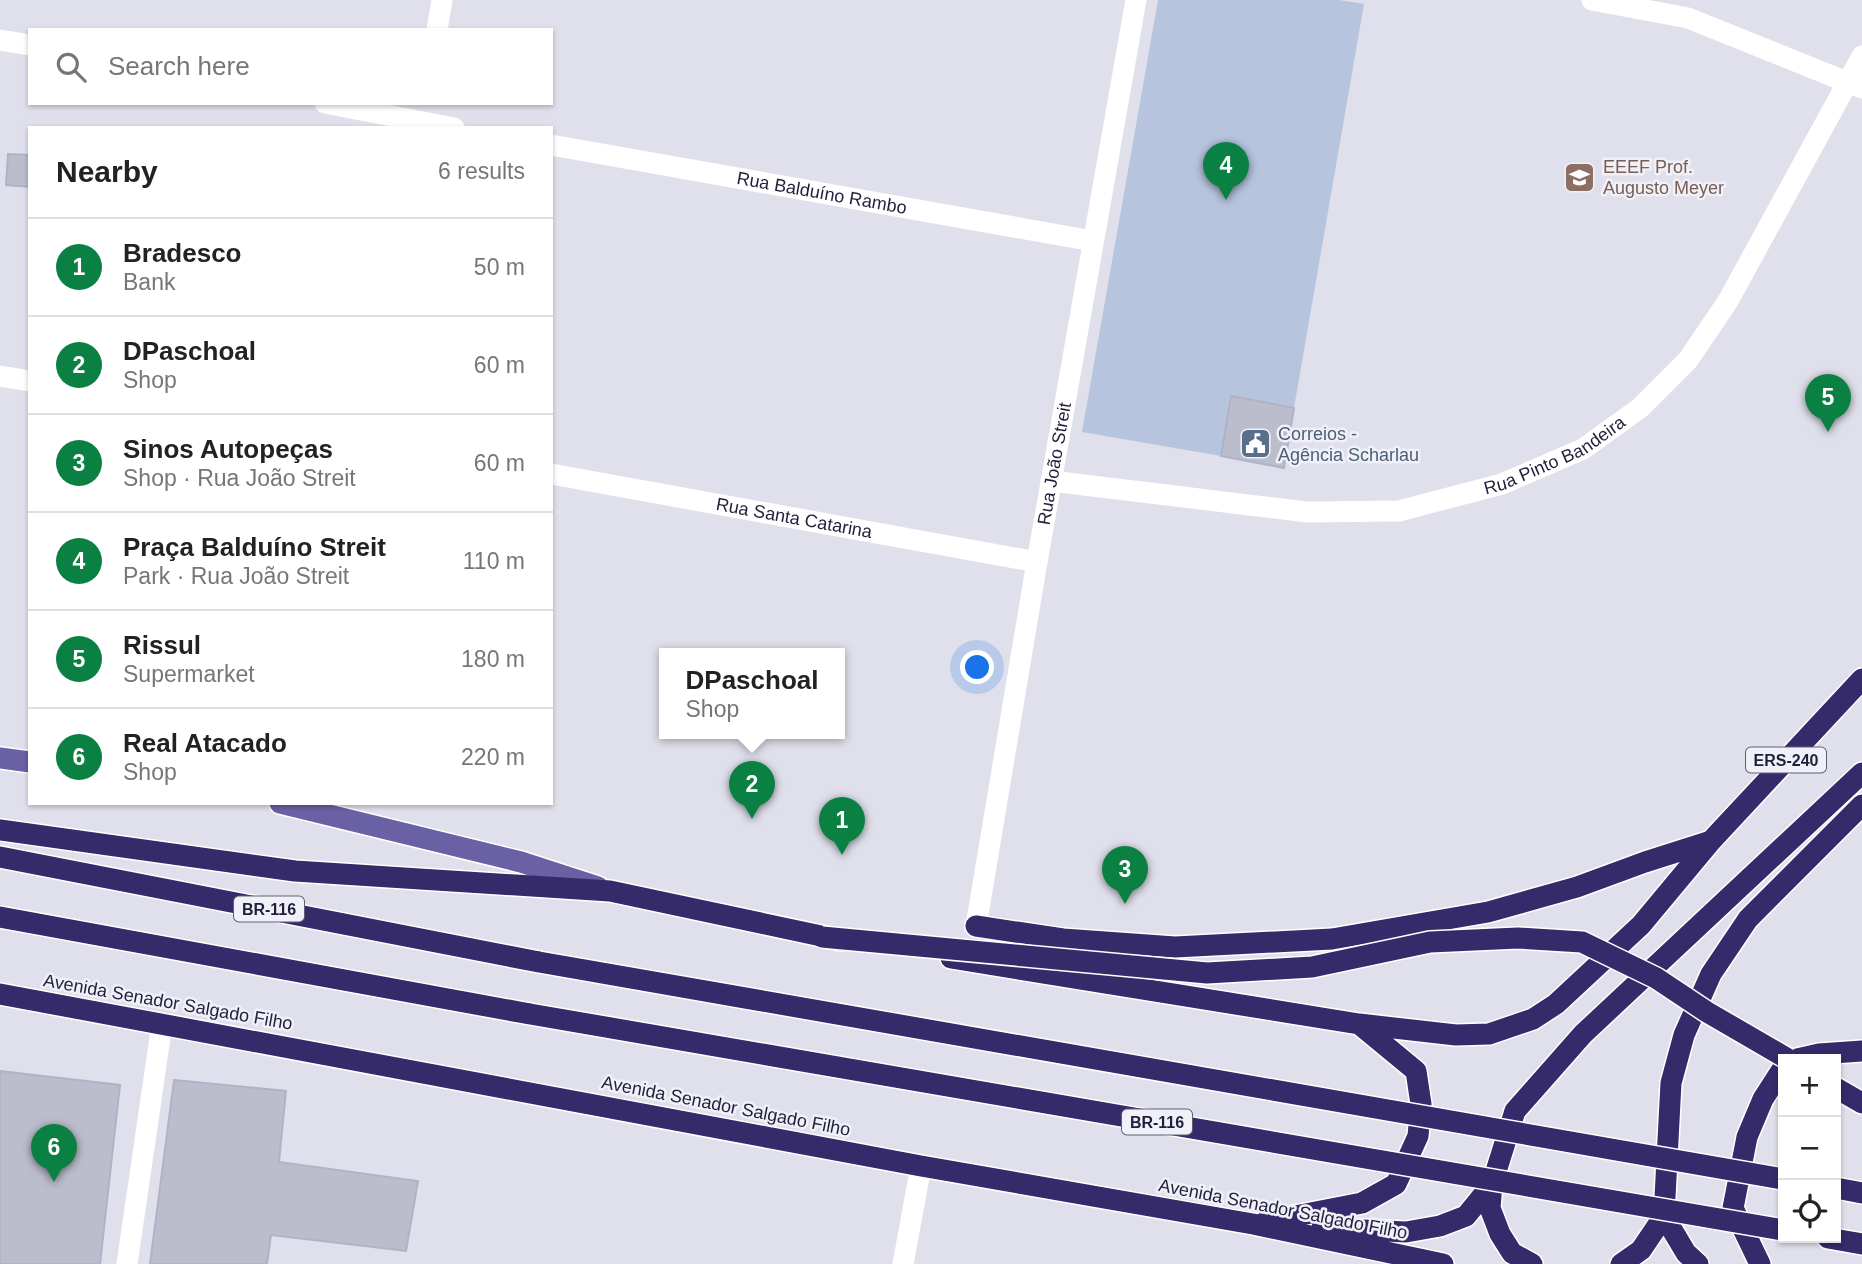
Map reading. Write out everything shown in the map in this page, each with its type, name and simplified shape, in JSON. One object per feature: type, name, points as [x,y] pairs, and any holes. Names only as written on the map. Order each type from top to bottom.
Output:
[{"type":"highway","name":"ERS-240","points":[[1711,841],[1862,678]]},
{"type":"highway","points":[[1532,1264],[1511,1253],[1490,1208],[1492,1184],[1515,1111],[1583,1034],[1862,773]]},
{"type":"highway","points":[[1621,1264],[1641,1250],[1664,1216],[1671,1083],[1684,1035],[1711,974],[1748,919],[1862,805]]},
{"type":"highway","points":[[0,830],[295,871],[610,891],[822,937],[1359,1024],[1456,1035],[1489,1034],[1533,1018],[1556,1004],[1641,925],[1711,841]]},
{"type":"highway","points":[[976,926],[1063,939],[1174,947],[1332,939],[1488,912],[1577,887],[1711,841]]},
{"type":"highway","name":"BR-116","points":[[0,857],[538,961],[1778,1178]]},
{"type":"highway","name":"BR-116","points":[[0,918],[530,1014],[1778,1229]]},
{"type":"highway","points":[[822,937],[1207,973],[1312,967],[1430,942],[1518,938],[1582,942],[1656,978],[1707,1012],[1779,1054]]},
{"type":"highway","name":"Avenida Senador Salgado Filho","points":[[0,994],[921,1166],[1253,1224],[1443,1264]]},
{"type":"highway","points":[[1253,1224],[1362,1203],[1396,1184],[1418,1136],[1421,1104],[1416,1071],[1359,1024]]},
{"type":"highway","points":[[1819,1054],[1862,1051]]},
{"type":"highway","points":[[1760,1264],[1733,1208],[1747,1138],[1763,1099],[1778,1076]]},
{"type":"highway","points":[[1841,1091],[1862,1103]]},
{"type":"highway","points":[[1253,1224],[1406,1232],[1440,1226],[1466,1216],[1492,1184]]},
{"type":"highway","points":[[1841,1189],[1862,1193]]},
{"type":"highway","points":[[1664,1216],[1686,1253],[1698,1264]]},
{"type":"highway","points":[[1841,1240],[1862,1244]]},
{"type":"main road","points":[[0,758],[28,762]]},
{"type":"main road","points":[[295,805],[521,862],[610,891]]},
{"type":"street","points":[[437,28],[442,0]]},
{"type":"street","name":"Rua João Streit","points":[[976,926],[1136,0]]},
{"type":"street","points":[[1592,0],[1688,18],[1855,84]]},
{"type":"street","points":[[0,40],[28,45]]},
{"type":"street","name":"Rua Pinto Bandeira","points":[[1051,481],[1307,512],[1399,511],[1502,484],[1583,449],[1640,408],[1688,360],[1728,301],[1855,84],[1862,56]]},
{"type":"street","points":[[338,105],[421,118],[447,126]]},
{"type":"street","name":"Rua Balduíno Rambo","points":[[553,145],[1093,241]]},
{"type":"street","points":[[0,376],[28,381]]},
{"type":"street","name":"Rua Santa Catarina","points":[[553,474],[1037,562]]},
{"type":"street","points":[[127,1264],[162,1024]]},
{"type":"street","points":[[903,1264],[921,1166]]},
{"type":"shaded area","points":[[1158,0],[1339,0],[1364,4],[1294,408],[1231,397],[1221,456],[1082,432]]},
{"type":"building","points":[[8,154],[28,155],[28,187],[6,185]]},
{"type":"building","points":[[1231,396],[1294,408],[1284,468],[1221,456]]},
{"type":"building","points":[[0,1071],[120,1085],[100,1264],[0,1264]]},
{"type":"building","points":[[174,1080],[286,1091],[279,1162],[418,1181],[406,1251],[271,1235],[267,1264],[150,1264]]},
{"type":"place","name":"EEEF Prof. Augusto Meyer","points":[[1580,177]]},
{"type":"place","name":"Praça Balduíno Streit","points":[[1226,200]]},
{"type":"place","name":"Rissul","points":[[1828,432]]},
{"type":"place","name":"Correios - Agência Scharlau","points":[[1255,444]]},
{"type":"place","name":"DPaschoal","points":[[752,819]]},
{"type":"place","name":"Bradesco","points":[[842,855]]},
{"type":"place","name":"Sinos Autopeças","points":[[1125,904]]},
{"type":"place","name":"Real Atacado","points":[[54,1182]]}]
